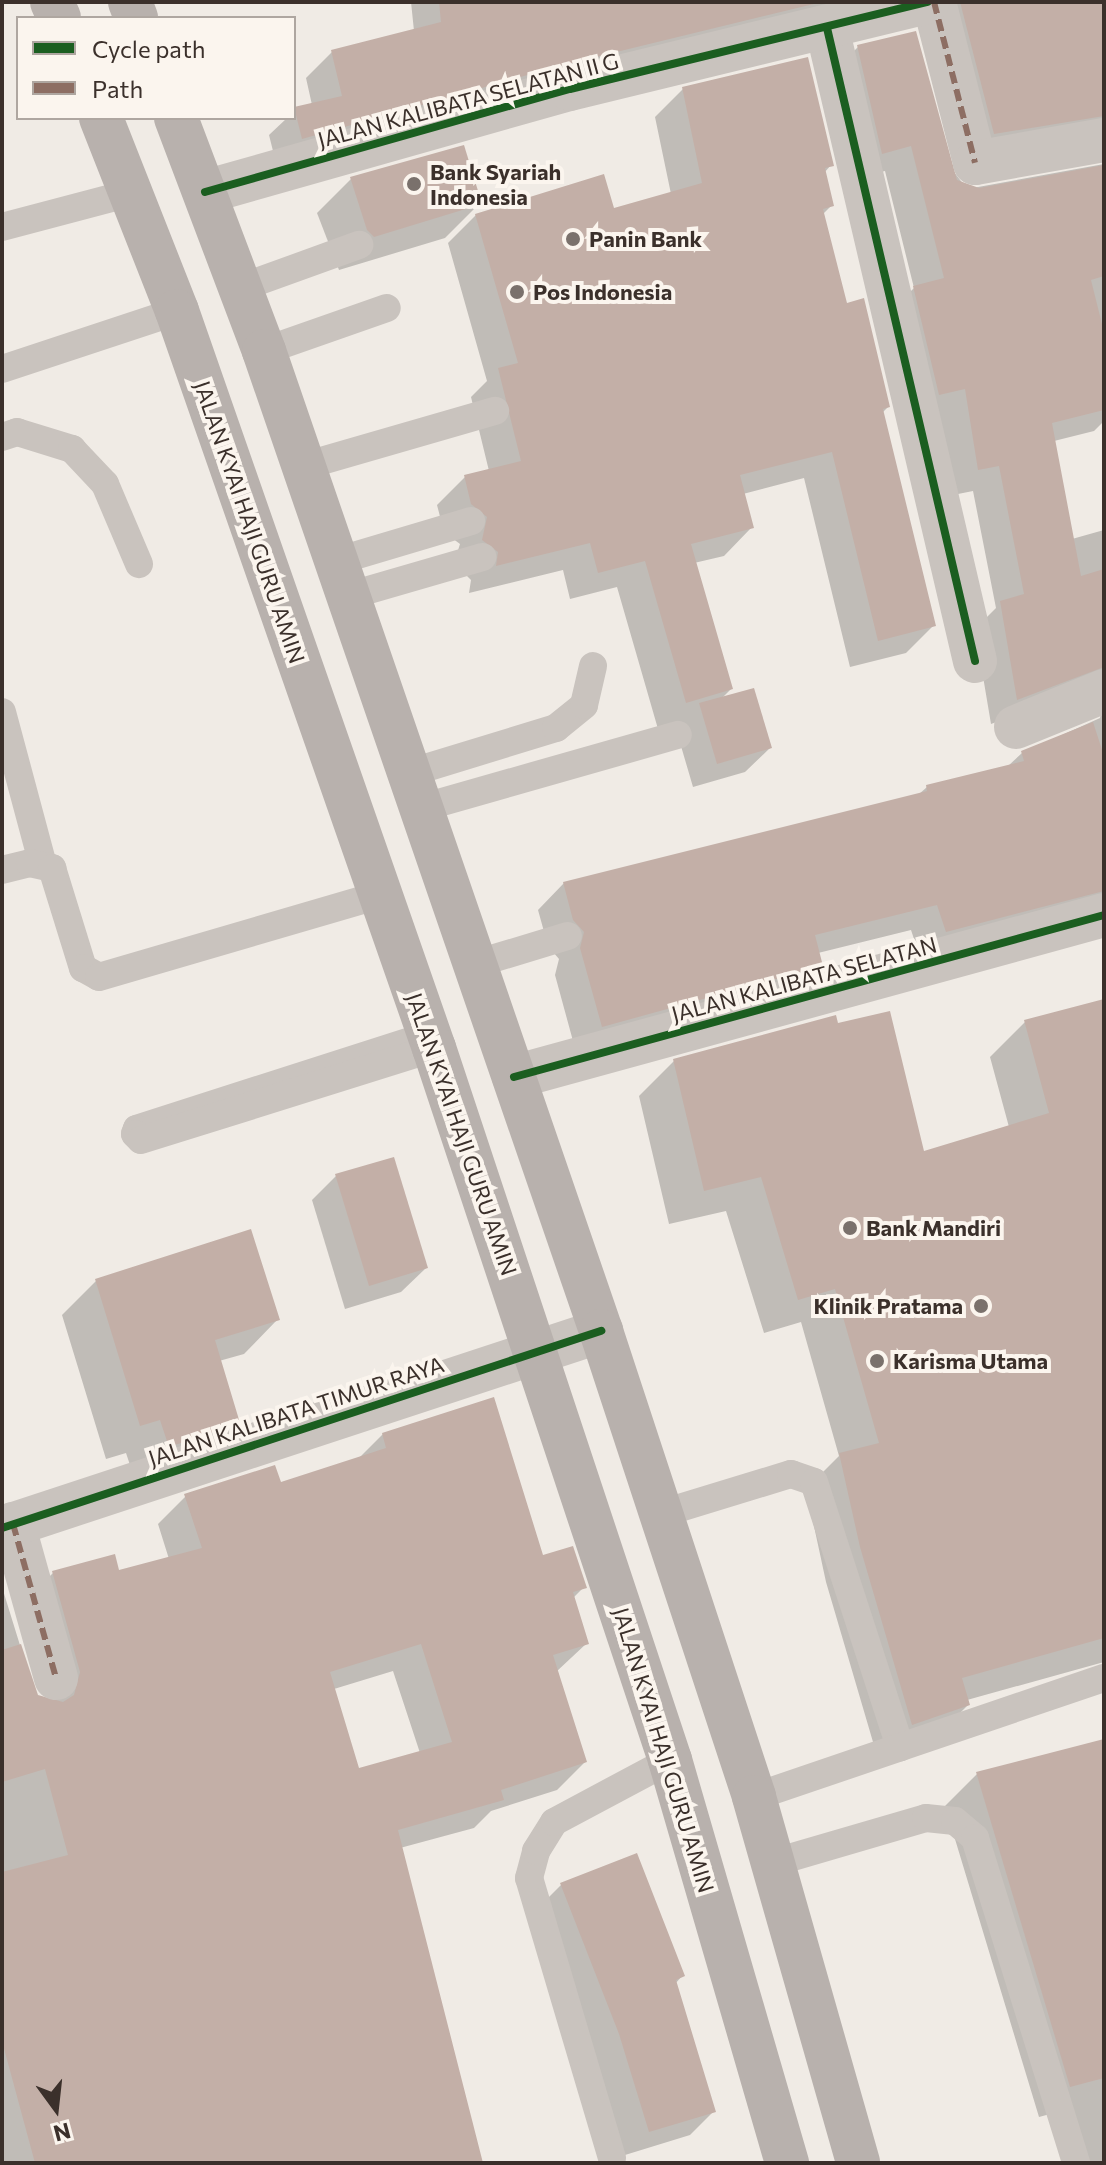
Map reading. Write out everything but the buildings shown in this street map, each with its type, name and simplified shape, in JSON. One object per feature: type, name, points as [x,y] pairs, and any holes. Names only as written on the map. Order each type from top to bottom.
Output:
[{"type":"main road","name":"JALAN KYAI HAJI GURU AMIN","points":[[102,120],[177,311],[432,1042],[536,1352],[670,1760],[787,2163]]},
{"type":"main road","points":[[178,120],[235,183],[251,283],[280,346],[434,784],[489,960],[514,1077],[601,1331],[675,1509],[858,2163]]},
{"type":"street","name":"JALAN KALIBATA SELATAN II G","points":[[235,183],[570,89],[928,2]]},
{"type":"street","points":[[934,2],[975,163],[1104,140]]},
{"type":"street","points":[[827,28],[975,661]]},
{"type":"street","points":[[1016,727],[1104,691]]},
{"type":"street","name":"JALAN KALIBATA SELATAN","points":[[514,1077],[1104,915]]},
{"type":"street","name":"JALAN KALIBATA TIMUR RAYA","points":[[7,1526],[601,1331]]},
{"type":"street","points":[[7,1526],[56,1678]]},
{"type":"lane","points":[[2,227],[131,193]]},
{"type":"lane","points":[[251,283],[359,245]]},
{"type":"lane","points":[[280,346],[387,308]]},
{"type":"lane","points":[[2,369],[177,311]]},
{"type":"lane","points":[[322,461],[495,411]]},
{"type":"lane","points":[[2,437],[17,432],[72,449],[105,484],[139,564]]},
{"type":"lane","points":[[360,573],[465,523]]},
{"type":"lane","points":[[360,573],[477,558]]},
{"type":"lane","points":[[434,784],[556,728],[584,705],[593,666]]},
{"type":"lane","points":[[2,712],[43,865]]},
{"type":"lane","points":[[434,784],[536,774],[678,735]]},
{"type":"lane","points":[[2,870],[43,865],[52,868],[83,968],[99,977],[380,895]]},
{"type":"lane","points":[[489,960],[557,939]]},
{"type":"lane","points":[[432,1042],[141,1140],[135,1134],[137,1129],[432,1042]]},
{"type":"lane","points":[[675,1509],[791,1474],[814,1482],[900,1747]]},
{"type":"lane","points":[[754,1797],[1104,1678]]},
{"type":"lane","points":[[612,2158],[529,1878],[536,1851],[554,1822],[670,1760]]},
{"type":"lane","points":[[772,1863],[926,1818],[955,1821],[975,1838],[1076,2163]]},
{"type":"marked path","points":[[934,2],[975,163]]},
{"type":"marked path","points":[[13,1524],[56,1678]]},
{"type":"cycle path","points":[[205,192],[570,89],[928,2]]},
{"type":"cycle path","points":[[827,28],[975,661]]},
{"type":"cycle path","points":[[514,1077],[1104,915]]},
{"type":"cycle path","points":[[2,1528],[601,1331]]},
{"type":"place","name":"Bank Syariah Indonesia","points":[[414,184]]},
{"type":"place","name":"Panin Bank","points":[[573,239]]},
{"type":"place","name":"Pos Indonesia","points":[[517,292]]},
{"type":"place","name":"Bank Mandiri","points":[[850,1228]]},
{"type":"place","name":"Klinik Pratama","points":[[981,1306]]},
{"type":"place","name":"Karisma Utama","points":[[877,1361]]}]
